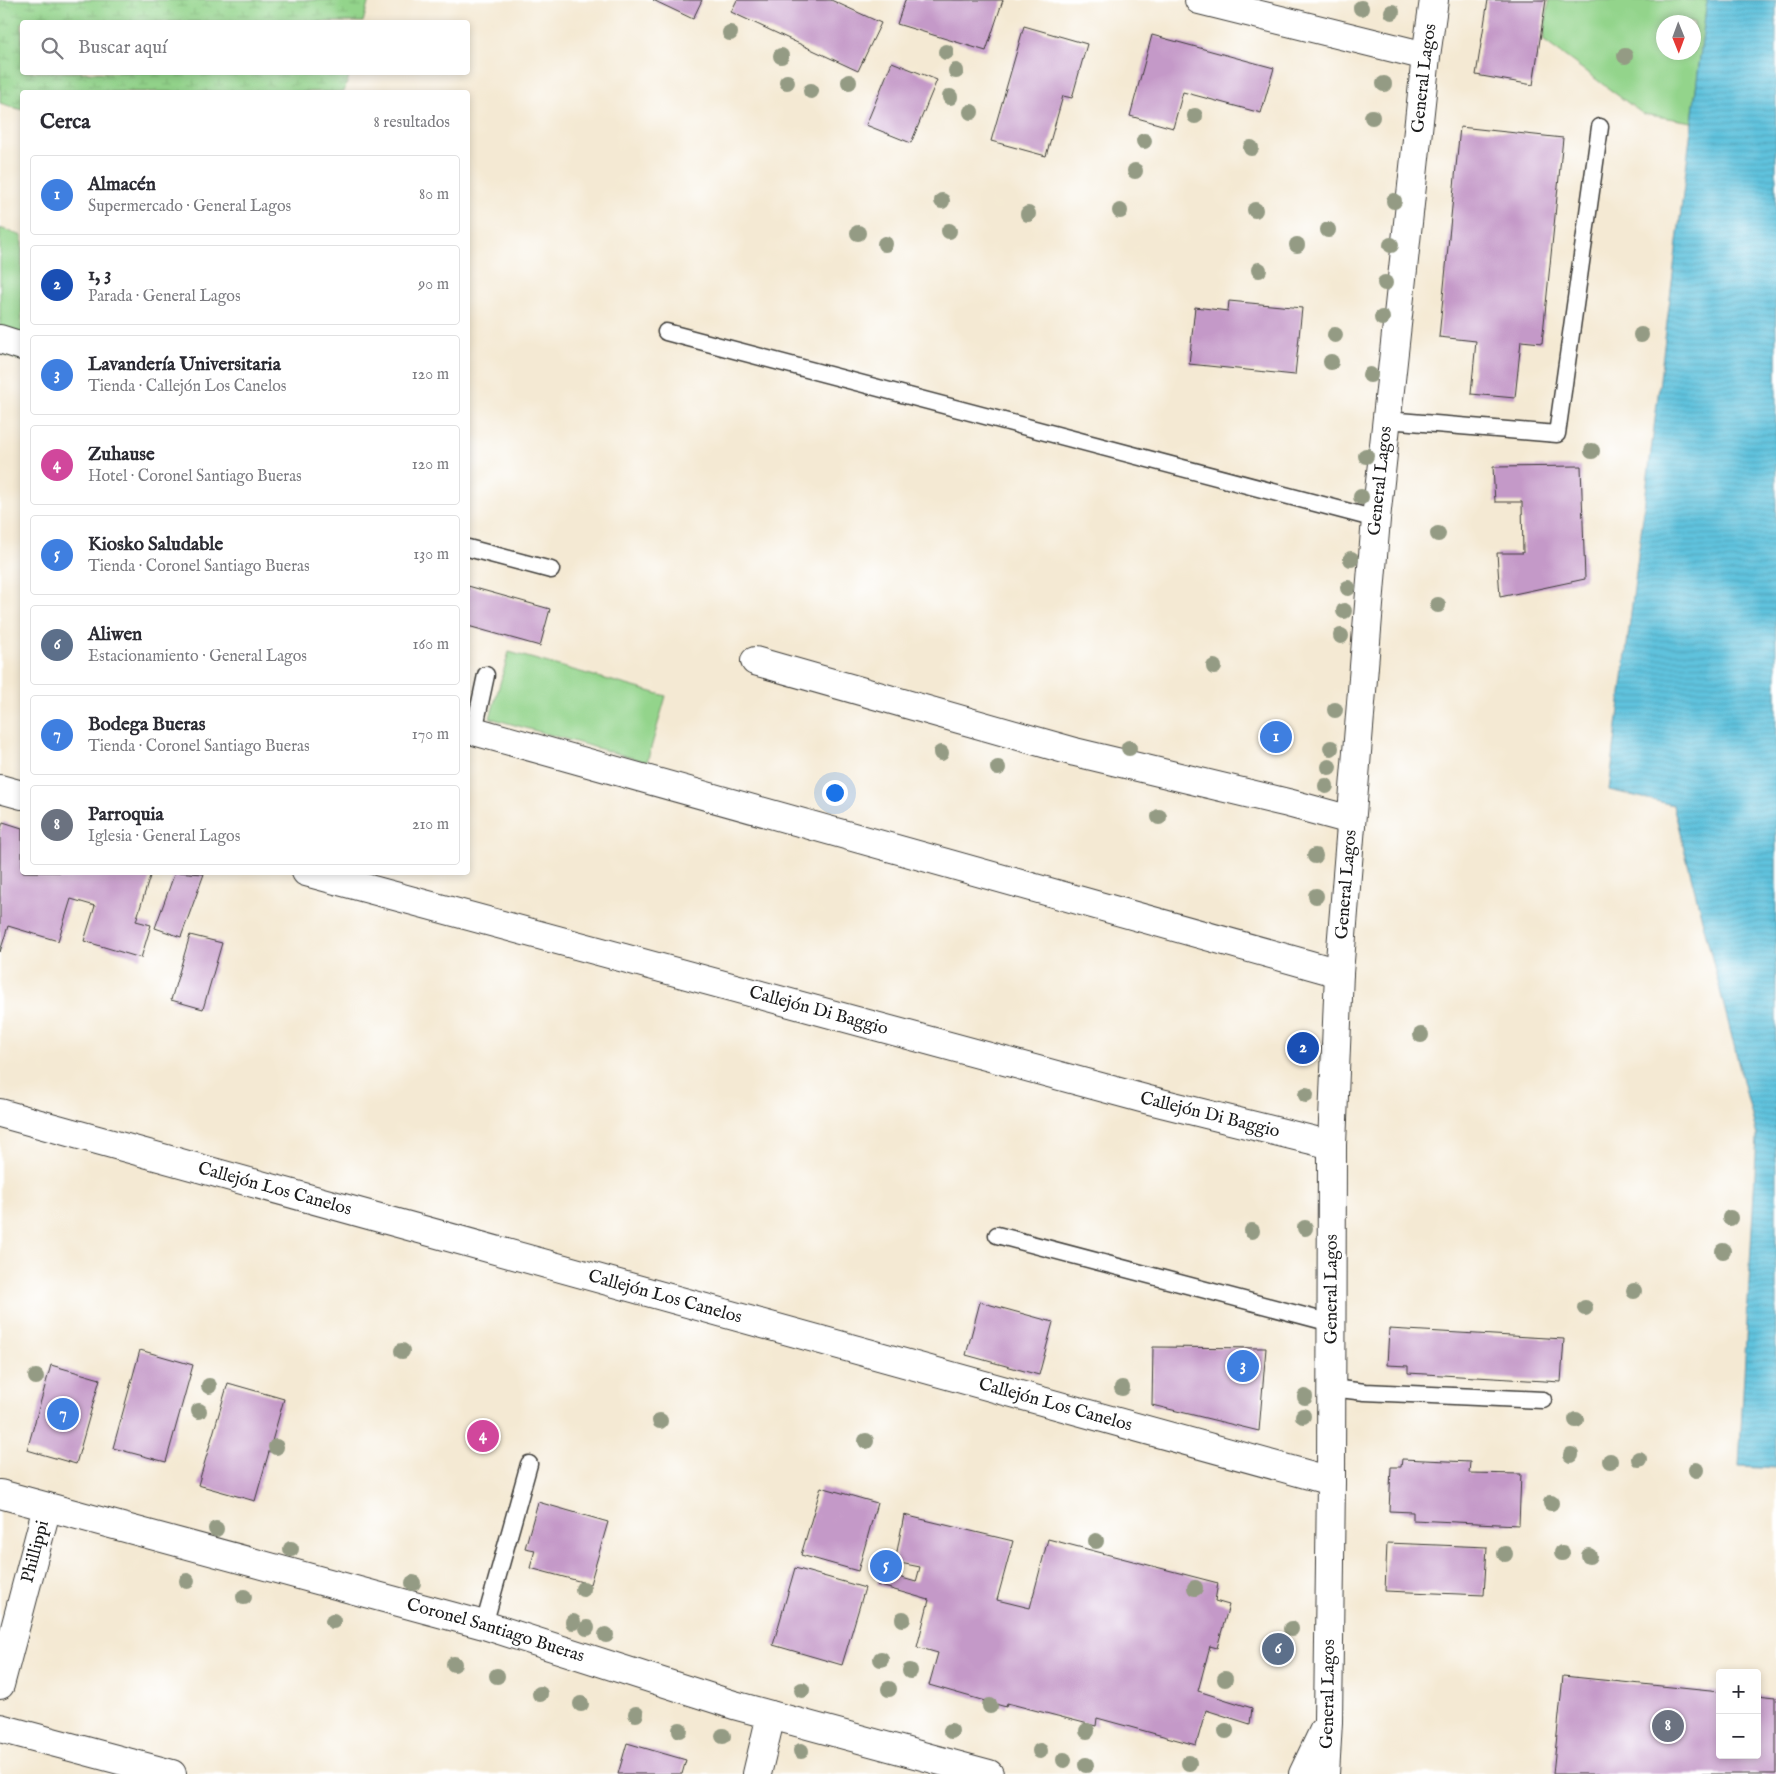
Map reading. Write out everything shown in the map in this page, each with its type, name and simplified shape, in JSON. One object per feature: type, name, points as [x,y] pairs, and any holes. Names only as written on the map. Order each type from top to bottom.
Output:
[{"type":"street","points":[[1199,0],[1426,56]]},
{"type":"street","name":"General Lagos","points":[[1325,1774],[1328,1722],[1331,1481],[1332,1145],[1339,973],[1376,519],[1426,56],[1434,0]]},
{"type":"street","points":[[0,339],[20,345]]},
{"type":"street","points":[[754,661],[1075,752],[1351,820]]},
{"type":"street","points":[[474,731],[1339,973]]},
{"type":"street","points":[[0,789],[20,795]]},
{"type":"street","name":"Callejón Di Baggio","points":[[317,875],[1136,1097],[1332,1145]]},
{"type":"street","name":"Callejón Los Canelos","points":[[0,1113],[1331,1481]]},
{"type":"street","name":"Coronel Santiago Bueras","points":[[0,1494],[484,1625],[771,1715],[989,1774]]},
{"type":"street","name":"Phillippi","points":[[0,1685],[46,1507]]},
{"type":"street","points":[[757,1774],[771,1715]]},
{"type":"street","points":[[1303,1774],[1328,1722]]},
{"type":"street","points":[[0,1728],[172,1774]]},
{"type":"lane","points":[[1386,420],[1557,434],[1600,127]]},
{"type":"lane","points":[[666,332],[1376,519]]},
{"type":"lane","points":[[470,549],[551,570]]},
{"type":"lane","points":[[474,731],[486,674]]},
{"type":"lane","points":[[997,1235],[1331,1323]]},
{"type":"lane","points":[[1331,1388],[1365,1392],[1544,1400]]},
{"type":"lane","points":[[484,1625],[529,1464]]},
{"type":"green space","points":[[0,0],[369,0],[364,20],[20,20],[20,75],[349,75],[345,90],[20,90],[20,109],[0,103]]},
{"type":"green space","points":[[1549,0],[1707,0],[1701,49],[1701,15],[1656,15],[1656,60],[1700,60],[1692,122],[1643,114],[1543,40]]},
{"type":"green space","points":[[0,228],[20,235],[20,360],[0,354]]},
{"type":"green space","points":[[509,652],[666,696],[647,762],[490,718]]},
{"type":"water","points":[[1707,0],[1776,0],[1776,1468],[1739,1466],[1757,1136],[1673,805],[1609,790]]},
{"type":"building","points":[[653,0],[702,0],[693,19]]},
{"type":"building","points":[[737,0],[831,0],[881,23],[858,71],[731,12]]},
{"type":"building","points":[[905,0],[1003,0],[986,51],[897,24]]},
{"type":"building","points":[[1488,0],[1546,0],[1533,85],[1476,75]]},
{"type":"building","points":[[1024,26],[1087,44],[1072,98],[1063,96],[1046,156],[991,141]]},
{"type":"building","points":[[1152,35],[1274,68],[1261,113],[1183,92],[1173,128],[1130,116]]},
{"type":"building","points":[[892,62],[937,80],[911,143],[866,125]]},
{"type":"building","points":[[1460,127],[1563,138],[1542,343],[1521,341],[1515,398],[1471,394],[1476,341],[1439,337]]},
{"type":"building","points":[[1229,301],[1302,308],[1295,375],[1189,364],[1195,307],[1228,311]]},
{"type":"building","points":[[1581,466],[1585,579],[1500,597],[1497,553],[1523,553],[1522,502],[1495,502],[1493,467]]},
{"type":"building","points":[[470,587],[550,609],[540,646],[470,627]]},
{"type":"building","points":[[3,822],[20,827],[20,875],[150,875],[136,921],[151,925],[141,958],[84,941],[95,906],[71,899],[58,941],[8,926],[0,952],[0,832]]},
{"type":"building","points":[[174,875],[204,875],[181,937],[155,928]]},
{"type":"building","points":[[190,935],[222,943],[203,1009],[171,1000]]},
{"type":"building","points":[[980,1302],[1053,1322],[1039,1375],[966,1355]]},
{"type":"building","points":[[1389,1329],[1564,1339],[1561,1382],[1408,1373],[1408,1366],[1387,1365]]},
{"type":"building","points":[[1153,1347],[1266,1348],[1259,1431],[1152,1405]]},
{"type":"building","points":[[140,1350],[193,1365],[166,1462],[113,1448]]},
{"type":"building","points":[[51,1365],[100,1379],[76,1464],[27,1450]]},
{"type":"building","points":[[228,1383],[284,1399],[255,1501],[198,1485]]},
{"type":"building","points":[[1402,1459],[1470,1462],[1469,1473],[1521,1474],[1519,1525],[1413,1520],[1413,1512],[1389,1511],[1391,1467],[1401,1467]]},
{"type":"building","points":[[821,1487],[877,1503],[858,1571],[801,1555]]},
{"type":"building","points":[[538,1502],[608,1522],[590,1584],[530,1568],[535,1550],[525,1548]]},
{"type":"building","points":[[904,1515],[1013,1541],[997,1600],[1030,1608],[1048,1539],[1218,1583],[1215,1601],[1229,1605],[1217,1648],[1210,1646],[1198,1691],[1252,1708],[1250,1724],[1206,1710],[1196,1745],[1097,1718],[1096,1726],[1007,1703],[1006,1707],[929,1685],[938,1653],[917,1647],[929,1600],[877,1585],[881,1572],[916,1582],[920,1567],[895,1562]]},
{"type":"building","points":[[1387,1543],[1487,1547],[1484,1595],[1385,1591]]},
{"type":"building","points":[[795,1568],[865,1588],[842,1665],[773,1645]]},
{"type":"building","points":[[1563,1676],[1716,1692],[1716,1759],[1761,1759],[1761,1695],[1776,1697],[1776,1774],[1553,1774]]},
{"type":"building","points":[[627,1743],[686,1760],[682,1774],[618,1774]]},
{"type":"place","name":"Almacén","points":[[1276,737]]},
{"type":"place","name":"1, 3","points":[[1303,1048]]},
{"type":"place","name":"Lavandería Universitaria","points":[[1243,1366]]},
{"type":"place","name":"Bodega Bueras","points":[[63,1414]]},
{"type":"place","name":"Zuhause","points":[[483,1436]]},
{"type":"place","name":"Kiosko Saludable","points":[[886,1566]]},
{"type":"place","name":"Aliwen","points":[[1278,1649]]},
{"type":"place","name":"Parroquia","points":[[1668,1726]]}]
